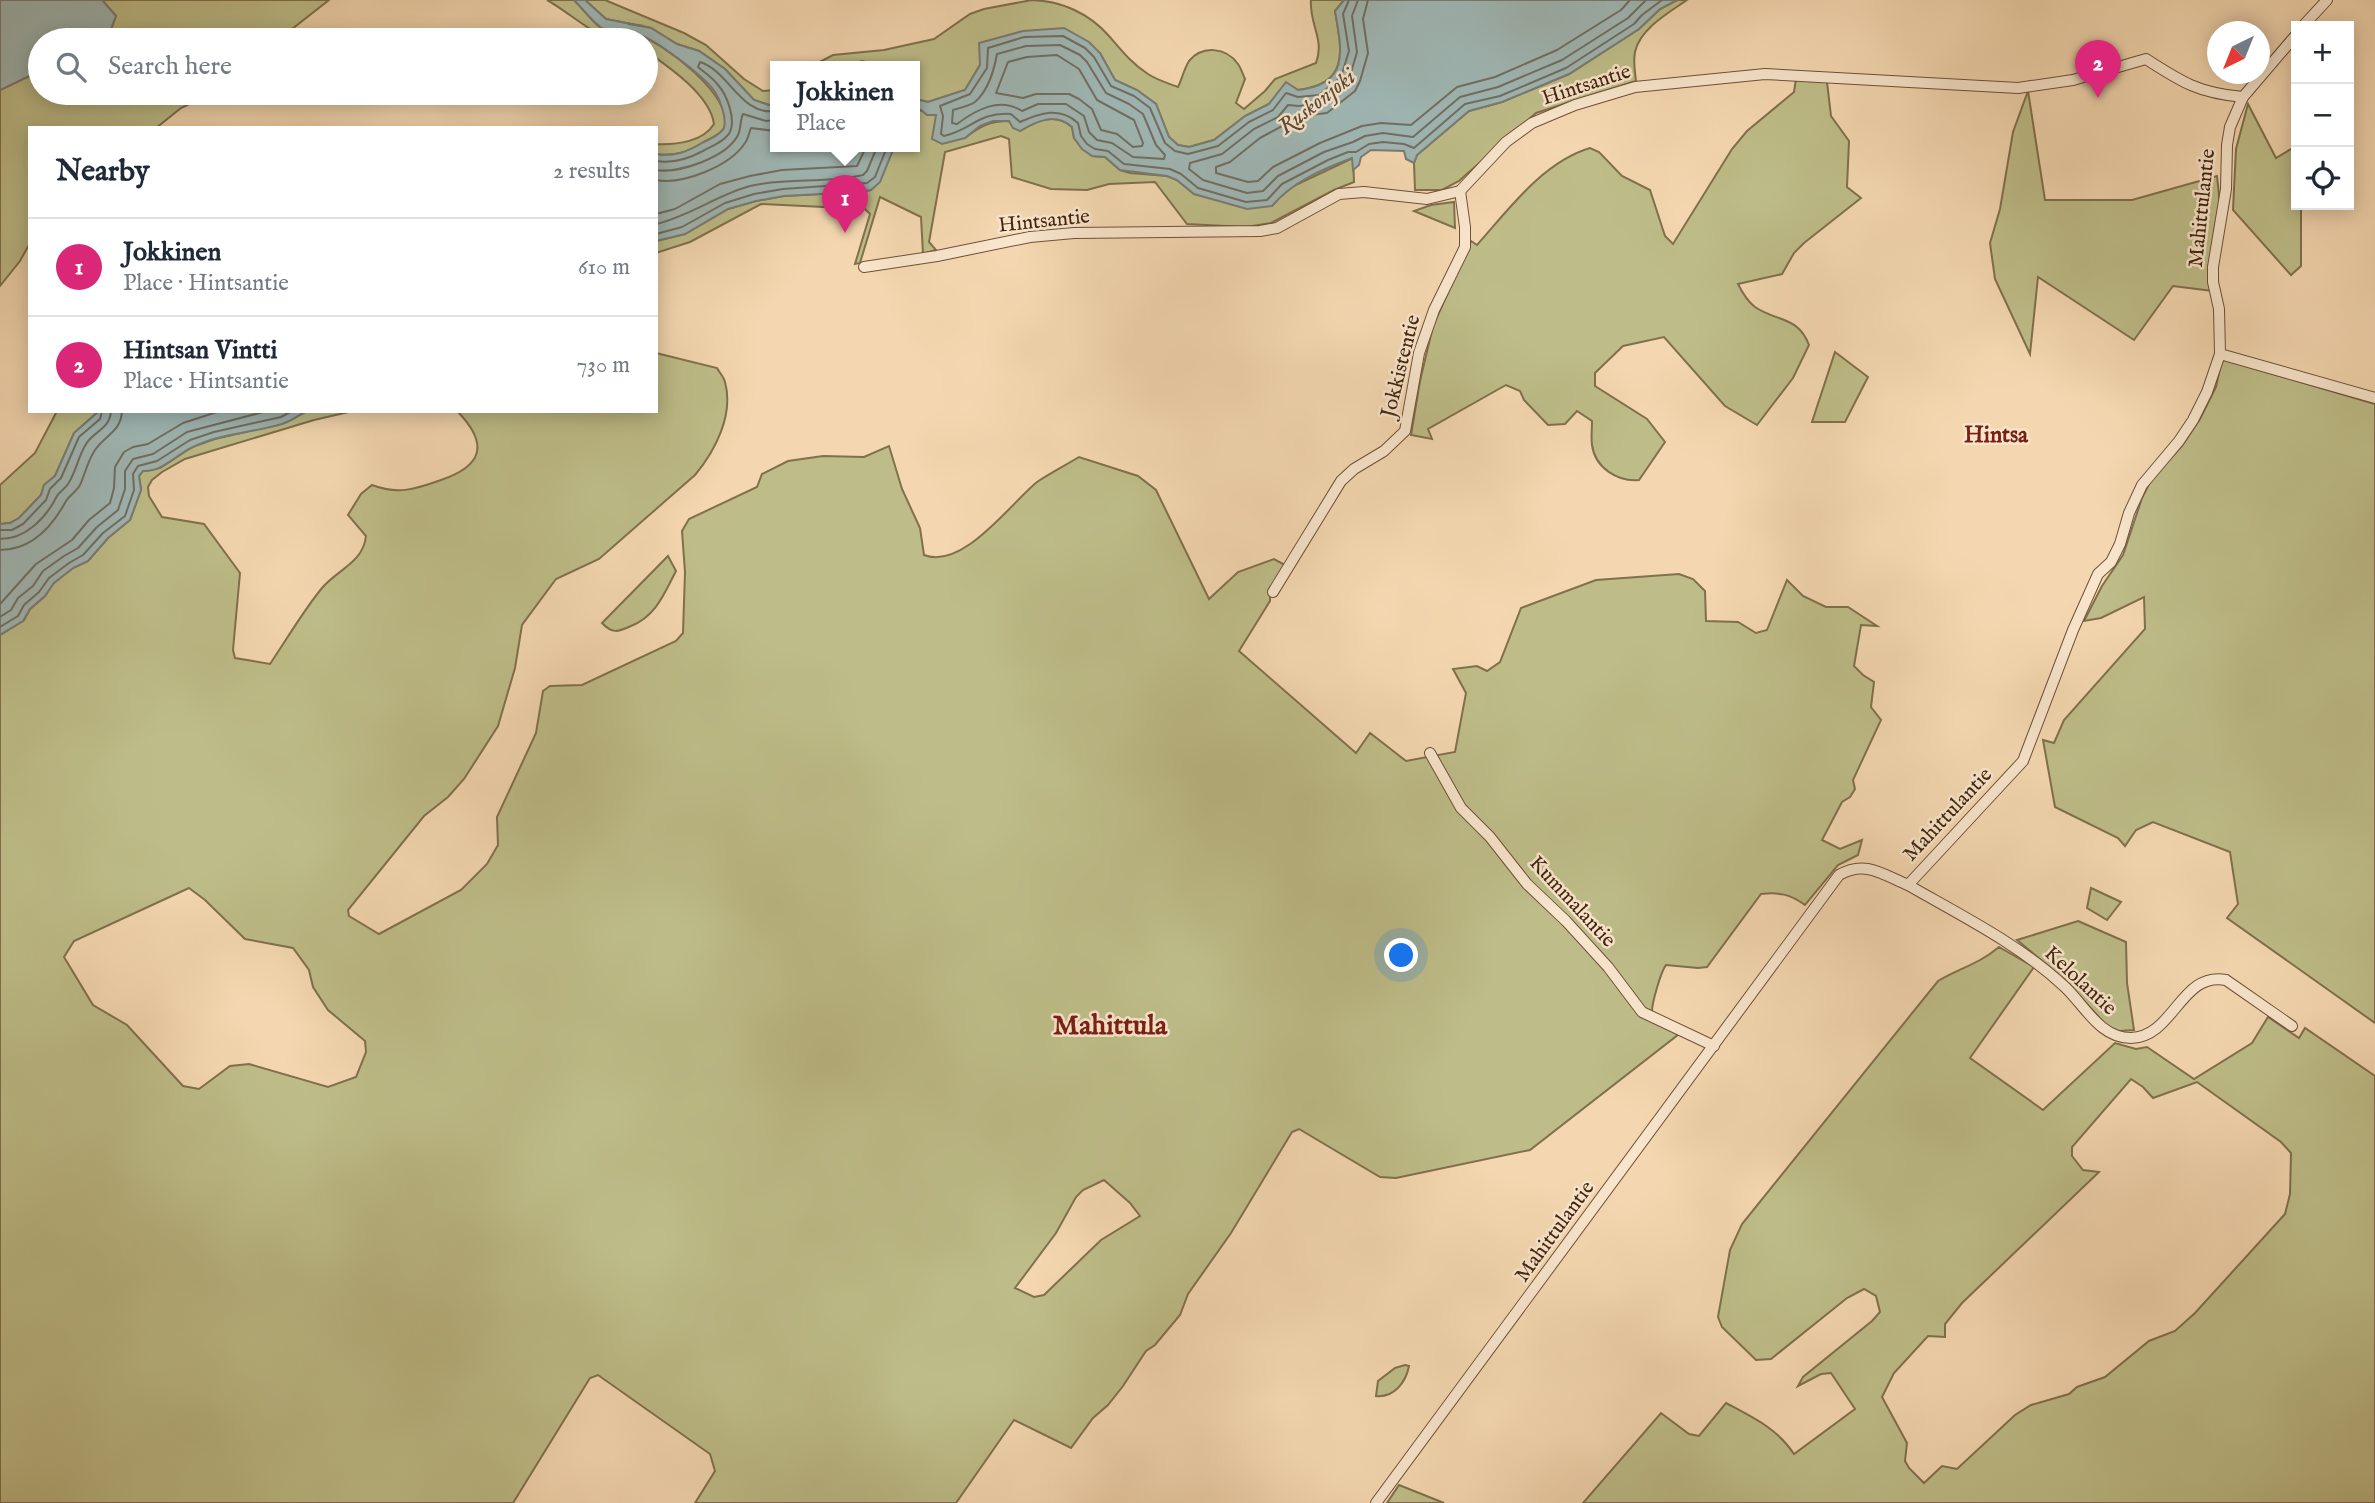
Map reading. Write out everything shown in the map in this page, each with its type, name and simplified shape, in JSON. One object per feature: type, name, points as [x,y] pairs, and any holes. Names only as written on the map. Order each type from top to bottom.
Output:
[{"type":"street","points":[[2308,21],[2327,0]]},
{"type":"street","name":"Mahittulantie","points":[[1376,1503],[1839,875],[1851,868],[1868,868],[1908,885],[2023,761],[2073,630],[2098,574],[2111,562],[2120,544],[2129,513],[2142,485],[2179,441],[2207,392],[2220,354],[2219,309],[2213,282],[2213,267],[2227,189],[2227,145],[2230,127],[2243,97],[2291,41]]},
{"type":"street","name":"Hintsantie","points":[[864,267],[937,256],[1030,237],[1074,233],[1261,231],[1276,228],[1339,194],[1364,192],[1427,199],[1460,191],[1506,142],[1532,123],[1575,105],[1635,87],[1765,74],[2018,88],[2073,80],[2146,58],[2186,85],[2202,92],[2243,97]]},
{"type":"street","name":"Jokkistentie","points":[[1273,592],[1341,481],[1384,452],[1405,430],[1419,353],[1434,310],[1465,247],[1460,191]]},
{"type":"street","points":[[2220,354],[2375,398]]},
{"type":"street","name":"Kummalantie","points":[[1430,753],[1461,808],[1490,837],[1527,884],[1608,967],[1642,1012],[1714,1046]]},
{"type":"street","name":"Kelolantie","points":[[1908,885],[2001,937],[2027,955],[2066,988],[2111,1034],[2129,1038],[2147,1036],[2163,1024],[2194,987],[2214,978],[2226,980],[2292,1026]]},
{"type":"shaded area","points":[[102,0],[329,0],[293,28],[111,28],[116,16]]},
{"type":"shaded area","points":[[547,0],[574,0],[602,28],[589,28]]},
{"type":"shaded area","points":[[585,0],[605,0],[706,45],[744,79],[763,91],[770,90],[770,105],[754,100],[725,69],[699,51],[677,44],[658,32],[658,28],[606,19]]},
{"type":"shaded area","points":[[1032,0],[1074,10],[1101,28],[1142,70],[1178,87],[1187,64],[1194,56],[1207,50],[1221,51],[1233,58],[1245,79],[1236,103],[1244,109],[1275,79],[1316,63],[1319,46],[1311,0],[1344,0],[1335,11],[1339,63],[1327,81],[1315,87],[1298,90],[1286,83],[1269,104],[1245,116],[1214,140],[1189,147],[1178,145],[1169,137],[1156,104],[1137,90],[1115,80],[1100,53],[980,65],[965,90],[928,102],[920,100],[920,61],[822,61],[833,55],[884,50],[934,39],[970,14]]},
{"type":"shaded area","points":[[1677,0],[1687,0],[1656,22],[1638,44],[1634,59],[1636,81],[1536,113],[1459,181],[1442,190],[1415,190],[1414,163],[1417,155],[1469,111],[1502,102],[1569,74],[1639,29],[1660,9]]},
{"type":"shaded area","points":[[658,45],[694,72],[719,101],[725,115],[724,128],[715,137],[686,151],[669,155],[658,154],[658,144],[696,139],[714,124],[711,113],[697,92],[658,59]]},
{"type":"shaded area","points":[[28,77],[28,105],[187,105],[158,126],[28,126],[28,247],[0,286],[0,90]]},
{"type":"shaded area","points":[[1796,79],[1827,82],[1831,116],[1849,141],[1847,187],[1861,198],[1804,243],[1794,253],[1782,274],[1738,284],[1752,305],[1793,324],[1809,345],[1793,378],[1757,425],[1725,406],[1664,337],[1623,346],[1595,373],[1595,386],[1647,419],[1665,442],[1639,480],[1623,479],[1603,467],[1592,445],[1592,421],[1577,411],[1565,424],[1548,425],[1524,400],[1520,391],[1506,385],[1428,429],[1432,439],[1411,435],[1433,326],[1471,241],[1477,245],[1514,202],[1542,175],[1573,155],[1590,148],[1599,152],[1622,176],[1650,190],[1665,236],[1673,244],[1732,149],[1747,131],[1794,92]]},
{"type":"shaded area","points":[[2028,91],[2045,200],[2132,200],[2217,176],[2219,209],[2210,260],[2213,291],[2173,286],[2134,340],[2038,277],[2030,354],[1995,279],[1990,243],[2000,209],[2013,132]]},
{"type":"shaded area","points":[[2248,104],[2276,158],[2291,149],[2291,210],[2301,210],[2301,266],[2291,275],[2233,210],[2236,149]]},
{"type":"shaded area","points":[[920,110],[936,115],[965,138],[981,127],[996,122],[1009,121],[1020,131],[1039,121],[1053,119],[1066,122],[1072,127],[1074,138],[1092,156],[1105,157],[1120,170],[1130,173],[1167,176],[1177,180],[1194,194],[1272,206],[1285,190],[1353,158],[1354,182],[1271,223],[1246,227],[1187,224],[1155,182],[1109,184],[1087,190],[1051,189],[1012,177],[1009,139],[1001,136],[945,152],[929,242],[936,250],[923,254],[921,217],[880,197],[860,263],[855,264],[870,214],[865,209],[761,204],[690,242],[658,252],[658,241],[685,234],[728,209],[784,196],[871,190],[880,181],[892,152],[920,152]]},
{"type":"shaded area","points":[[1454,202],[1455,228],[1414,211],[1431,205]]},
{"type":"shaded area","points":[[1835,352],[1868,377],[1845,422],[1812,422]]},
{"type":"shaded area","points":[[658,353],[717,368],[724,378],[727,394],[721,432],[695,475],[599,559],[556,579],[522,625],[515,668],[498,726],[464,779],[448,797],[424,816],[348,910],[349,916],[379,934],[461,890],[487,864],[498,845],[497,817],[536,733],[543,691],[550,686],[582,685],[676,641],[683,633],[685,572],[682,531],[689,519],[757,487],[762,474],[788,461],[823,456],[864,457],[889,446],[902,489],[920,528],[924,555],[939,557],[954,553],[970,544],[1037,482],[1079,457],[1138,476],[1156,490],[1209,599],[1238,572],[1274,559],[1285,565],[1270,591],[1270,601],[1239,651],[1356,753],[1370,733],[1406,761],[1455,752],[1466,693],[1453,669],[1477,666],[1487,671],[1500,662],[1521,608],[1596,580],[1679,574],[1693,579],[1705,591],[1706,621],[1738,622],[1756,633],[1767,630],[1787,580],[1803,596],[1826,607],[1848,607],[1877,626],[1861,625],[1854,666],[1874,682],[1871,707],[1881,720],[1853,780],[1855,789],[1850,797],[1842,802],[1822,840],[1840,849],[1862,840],[1858,855],[1838,865],[1805,905],[1784,895],[1761,894],[1707,967],[1666,965],[1657,987],[1652,1011],[1643,1012],[1679,1034],[1530,1150],[1396,1178],[1380,1177],[1299,1129],[1292,1132],[1231,1233],[1188,1294],[1180,1315],[1155,1345],[1146,1351],[1123,1386],[1093,1418],[1071,1448],[1014,1420],[956,1503],[695,1503],[715,1471],[710,1454],[598,1375],[590,1378],[513,1503],[0,1503],[0,635],[24,620],[51,585],[73,568],[88,561],[108,538],[130,520],[141,490],[139,476],[143,471],[160,468],[192,447],[284,423],[303,413],[344,413],[185,459],[162,472],[148,487],[149,496],[162,517],[204,524],[240,573],[233,650],[235,658],[270,664],[322,588],[360,553],[366,536],[348,515],[361,494],[372,485],[390,490],[423,486],[465,468],[477,453],[475,435],[459,413],[658,413]],"holes":[[[189,888],[245,939],[293,948],[309,970],[313,987],[328,1010],[365,1041],[366,1052],[356,1077],[328,1087],[249,1064],[230,1066],[199,1089],[183,1086],[127,1025],[93,1005],[64,957],[74,941]],[[1104,1180],[1130,1203],[1140,1216],[1101,1240],[1044,1295],[1034,1297],[1015,1288],[1056,1233],[1076,1197],[1083,1190]]]},
{"type":"shaded area","points":[[2222,359],[2375,404],[2375,1023],[2227,918],[2238,904],[2230,852],[2153,822],[2136,830],[2125,846],[2118,838],[2055,807],[2043,740],[2054,743],[2064,720],[2145,629],[2144,597],[2101,618],[2084,621],[2102,586],[2123,555],[2142,498],[2151,480],[2182,446],[2200,419],[2216,387]]},
{"type":"shaded area","points":[[56,413],[97,413],[74,433],[55,476],[44,485],[41,495],[19,518],[0,524],[0,485],[35,453]]},
{"type":"shaded area","points":[[668,556],[676,571],[653,610],[640,622],[622,630],[615,631],[606,627],[602,623]]},
{"type":"shaded area","points":[[2091,888],[2121,902],[2107,920],[2087,908]]},
{"type":"shaded area","points":[[2078,921],[2126,942],[2127,983],[2134,1030],[2119,1031],[2107,1026],[2065,980],[2017,940]]},
{"type":"shaded area","points":[[1999,947],[2034,967],[1970,1058],[2043,1110],[2115,1043],[2136,1049],[2147,1047],[2194,1079],[2252,1043],[2268,1017],[2299,1038],[2305,1028],[2375,1076],[2375,1503],[1583,1503],[1661,1413],[1689,1434],[1699,1436],[1726,1403],[1772,1430],[1794,1454],[1855,1409],[1831,1373],[1821,1374],[1798,1386],[1803,1377],[1880,1312],[1876,1296],[1864,1289],[1847,1298],[1771,1359],[1756,1360],[1722,1327],[1718,1317],[1730,1250],[1742,1224],[1938,981]],"holes":[[[2131,1079],[2153,1098],[2197,1082],[2281,1142],[2291,1153],[2290,1194],[2285,1214],[2195,1313],[2175,1331],[2149,1341],[2105,1377],[2077,1387],[2069,1394],[2031,1405],[2015,1415],[1957,1469],[1942,1466],[1924,1483],[1905,1461],[1907,1443],[1882,1397],[1894,1373],[1928,1336],[1945,1337],[1945,1324],[1962,1303],[2099,1172],[2083,1170],[2072,1156],[2072,1147]]]},
{"type":"shaded area","points":[[1409,1366],[1398,1388],[1394,1392],[1376,1396],[1378,1381],[1395,1368]]},
{"type":"shaded area","points":[[1399,1485],[1444,1503],[1387,1503]]},
{"type":"water","points":[[0,0],[102,0],[116,16],[111,28],[28,28],[28,77],[0,90]]},
{"type":"water","points":[[574,0],[585,0],[606,19],[651,28],[602,28]]},
{"type":"water","name":"Ruskonjoki","points":[[1344,0],[1677,0],[1660,9],[1639,29],[1569,74],[1502,102],[1469,111],[1417,155],[1414,163],[1406,159],[1404,151],[1371,150],[1361,157],[1359,165],[1353,170],[1352,158],[1330,167],[1298,183],[1272,206],[1247,209],[1194,194],[1177,180],[1167,176],[1120,170],[1105,157],[1092,156],[1082,149],[1074,138],[1072,127],[1059,120],[1039,121],[1020,131],[1013,128],[1009,121],[993,121],[980,126],[965,138],[942,144],[932,139],[936,115],[927,115],[920,110],[920,100],[928,102],[965,90],[980,65],[979,43],[1023,31],[1064,28],[1089,42],[1100,53],[1115,80],[1137,90],[1156,104],[1169,137],[1178,145],[1189,147],[1214,140],[1245,116],[1269,104],[1286,82],[1298,90],[1315,87],[1327,81],[1339,63],[1335,11]]},
{"type":"water","points":[[658,32],[677,44],[699,51],[725,69],[754,100],[770,105],[770,152],[892,152],[880,182],[871,190],[858,192],[784,196],[756,201],[728,209],[685,234],[658,241],[658,154],[686,151],[720,133],[725,124],[721,104],[715,92],[658,45]]},
{"type":"water","points":[[97,413],[304,413],[282,424],[202,443],[156,469],[143,471],[139,476],[141,490],[130,520],[108,538],[88,561],[73,568],[54,583],[45,596],[30,609],[23,621],[0,635],[0,524],[19,518],[41,495],[44,485],[55,476],[74,433]]},
{"type":"waterway","points":[[629,24],[643,26]]},
{"type":"place","name":"Hintsan Vintti","points":[[2098,98]]},
{"type":"place","name":"Jokkinen","points":[[845,233]]},
{"type":"district","name":"Hintsa","points":[[1996,434]]},
{"type":"district","name":"Mahittula","points":[[1110,1024]]}]
